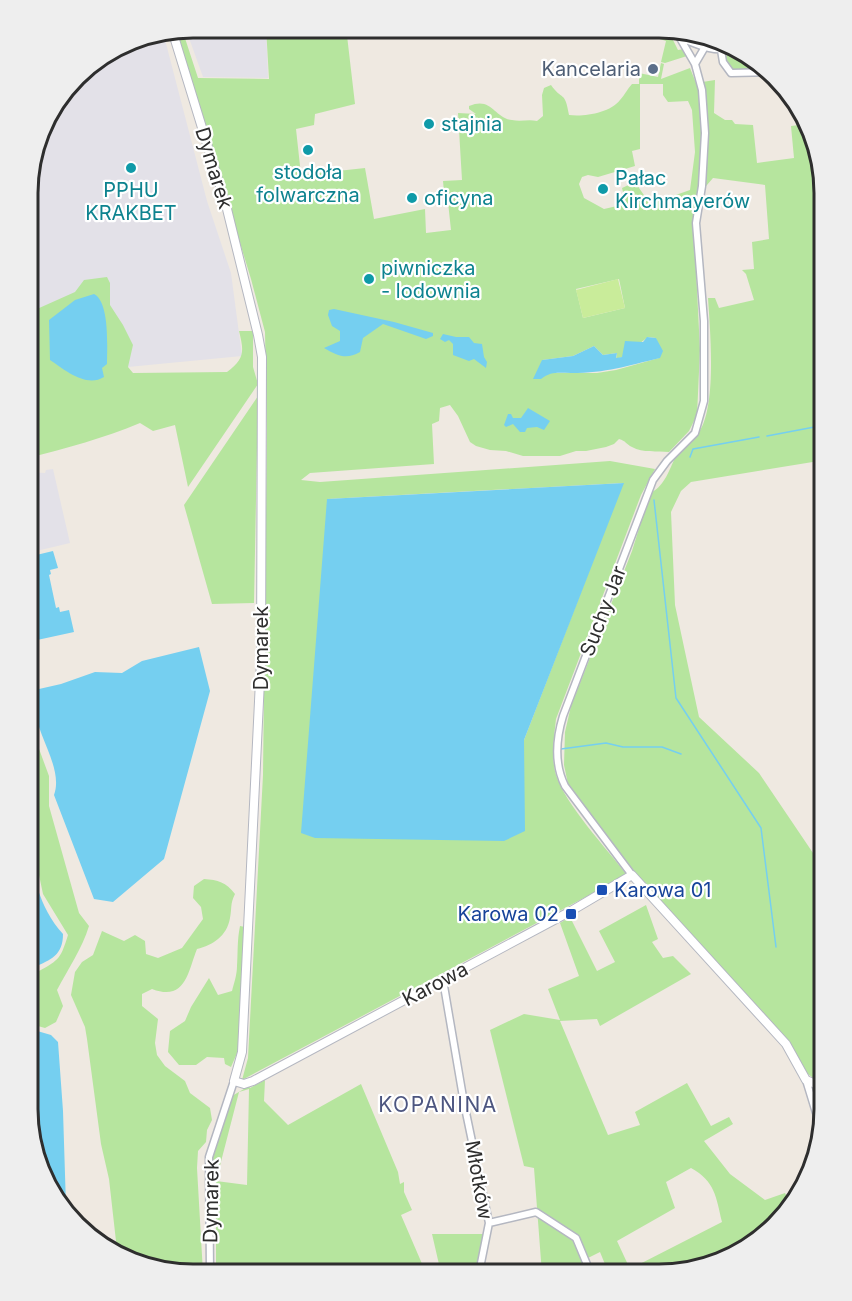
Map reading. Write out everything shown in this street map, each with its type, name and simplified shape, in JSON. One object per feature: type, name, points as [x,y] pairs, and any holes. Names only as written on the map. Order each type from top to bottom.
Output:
[{"type":"street","name":"Dymarek","points":[[175,39],[227,209],[262,357],[259,745],[242,1053],[209,1156],[210,1264]]},
{"type":"street","name":"Suchy Jar","points":[[681,39],[694,64],[702,90],[705,133],[702,186],[696,223],[704,321],[705,358],[702,413],[695,433],[667,461],[653,480],[563,716],[558,741],[559,771],[565,786],[632,875],[786,1044],[806,1080],[814,1106]]},
{"type":"street","points":[[687,41],[721,50],[723,62],[731,73],[757,72]]},
{"type":"street","points":[[694,64],[704,47]]},
{"type":"street","name":"Karowa","points":[[234,1081],[244,1084],[253,1081],[571,911],[632,875]]},
{"type":"street","name":"Młotków","points":[[443,980],[489,1223],[481,1264]]},
{"type":"street","points":[[806,1080],[814,1083]]},
{"type":"street","points":[[489,1223],[536,1212],[576,1238],[587,1264]]},
{"type":"shaded area","points":[[189,38],[266,38],[268,78],[203,77]]},
{"type":"shaded area","points":[[165,41],[207,201],[231,273],[242,356],[128,367],[38,346],[39,173],[49,133],[58,115],[76,90],[90,76],[115,58],[143,46]]},
{"type":"shaded area","points":[[53,469],[70,543],[38,551],[38,473],[45,473],[46,470]]},
{"type":"green space","points":[[185,38],[198,78],[269,79],[267,38],[347,38],[355,104],[315,114],[314,125],[296,129],[301,175],[365,168],[374,219],[425,209],[426,233],[451,230],[447,193],[444,192],[443,181],[462,180],[458,113],[476,114],[469,109],[469,106],[483,104],[501,116],[515,121],[537,121],[543,116],[544,88],[551,85],[564,99],[569,115],[596,113],[616,104],[632,84],[639,84],[639,73],[658,77],[661,63],[664,64],[661,79],[690,68],[696,83],[715,80],[714,113],[725,120],[732,120],[735,124],[753,125],[757,163],[794,158],[791,126],[799,125],[812,163],[814,193],[814,462],[691,482],[681,491],[671,512],[675,605],[699,717],[759,773],[814,853],[814,1079],[803,1070],[620,854],[568,784],[564,765],[565,732],[571,706],[632,551],[650,493],[662,483],[674,460],[699,432],[705,420],[711,367],[708,298],[715,298],[719,308],[754,300],[746,274],[742,270],[754,269],[752,242],[769,239],[765,185],[713,178],[701,192],[696,204],[694,229],[700,350],[697,415],[689,431],[669,452],[641,450],[619,439],[606,447],[576,451],[560,456],[523,456],[506,451],[490,450],[470,442],[458,416],[450,405],[440,408],[439,421],[432,424],[434,464],[310,473],[301,480],[320,482],[610,461],[655,469],[641,495],[556,719],[554,740],[554,768],[561,787],[577,813],[627,875],[242,1080],[248,1058],[263,775],[267,430],[265,332],[178,39]],"holes":[[[640,84],[663,84],[663,95],[668,102],[688,101],[692,110],[695,152],[690,190],[650,204],[635,182],[622,188],[626,204],[604,209],[584,198],[579,184],[582,177],[588,175],[598,177],[635,166],[632,151],[640,149]],[[619,279],[625,308],[583,318],[576,289]],[[648,337],[656,338],[659,358],[616,370],[597,373],[549,373],[542,360],[573,356],[594,346],[603,355],[617,353],[616,359]],[[623,483],[524,740],[327,499]]]},
{"type":"green space","points":[[657,38],[674,39],[678,50],[684,49],[687,56],[665,63],[661,62],[666,41]]},
{"type":"green space","points":[[728,53],[755,71],[734,71],[728,68],[724,59]]},
{"type":"green space","points":[[107,277],[110,283],[110,305],[133,345],[128,367],[133,373],[227,372],[237,363],[242,354],[239,331],[253,331],[253,367],[258,384],[188,487],[175,425],[153,431],[140,423],[38,455],[38,309],[75,292],[84,280]]},
{"type":"green space","points":[[618,279],[625,308],[583,318],[576,290]]},
{"type":"green space","points":[[258,396],[254,603],[212,604],[184,505]]},
{"type":"green space","points":[[38,746],[49,776],[49,806],[79,913],[89,926],[79,951],[57,990],[63,1006],[56,1022],[45,1028],[38,1026],[38,971],[56,961],[68,935],[43,894],[38,870]]},
{"type":"green space","points":[[204,879],[213,880],[221,882],[235,894],[226,930],[214,942],[197,949],[188,975],[179,988],[163,992],[152,989],[142,994],[142,1006],[158,1019],[155,1043],[157,1055],[165,1066],[185,1081],[190,1093],[210,1108],[212,1120],[207,1130],[206,1142],[198,1151],[197,1168],[202,1264],[153,1258],[116,1244],[109,1179],[101,1144],[85,1027],[71,995],[75,972],[82,962],[93,955],[102,931],[124,941],[135,935],[145,941],[146,954],[158,958],[182,948],[203,919],[201,907],[193,898],[194,886]]},
{"type":"green space","points":[[646,905],[658,939],[652,942],[663,958],[673,956],[691,974],[600,1026],[597,1019],[560,1021],[608,1135],[640,1125],[635,1112],[687,1083],[711,1126],[729,1117],[733,1124],[704,1141],[730,1174],[765,1200],[785,1193],[787,1196],[762,1225],[737,1243],[719,1252],[689,1261],[640,1264],[722,1222],[710,1184],[691,1168],[666,1182],[675,1208],[617,1241],[628,1264],[605,1264],[600,1252],[582,1261],[583,1264],[541,1264],[534,1168],[524,1166],[490,1030],[524,1014],[560,1020],[548,989],[579,976],[560,923],[570,917],[597,971],[615,962],[599,931]]},
{"type":"green space","points":[[240,926],[245,927],[238,1051],[231,1067],[225,1064],[224,1058],[207,1057],[196,1065],[179,1065],[168,1052],[170,1031],[185,1021],[209,978],[218,995],[232,991],[237,973]]},
{"type":"green space","points":[[265,1080],[264,1101],[288,1125],[361,1084],[398,1172],[400,1184],[404,1182],[404,1192],[412,1210],[401,1215],[422,1264],[216,1264],[216,1181],[212,1157],[232,1096],[249,1086],[250,1088]],"holes":[[[249,1089],[247,1185],[216,1181],[239,1092]]]},
{"type":"green space","points":[[432,1234],[485,1234],[478,1264],[439,1264]]},
{"type":"water","points":[[94,294],[103,306],[105,315],[107,364],[102,368],[104,377],[90,380],[69,373],[50,360],[49,320],[75,300]]},
{"type":"water","points":[[334,309],[394,322],[433,333],[433,336],[426,339],[383,324],[363,338],[360,352],[350,356],[338,355],[324,348],[340,341],[340,331],[332,326],[328,315],[329,310]]},
{"type":"water","points":[[443,334],[469,337],[474,343],[482,344],[487,362],[486,368],[474,359],[469,361],[453,355],[453,344],[449,340],[445,342],[440,339]]},
{"type":"water","points":[[647,337],[656,338],[663,351],[660,358],[606,370],[555,373],[541,379],[533,379],[542,360],[573,356],[594,346],[603,355],[617,353],[616,358],[622,357],[625,341],[643,342]]},
{"type":"water","points":[[528,408],[550,421],[544,430],[537,427],[527,428],[525,432],[520,432],[513,424],[506,427],[504,425],[508,414],[511,414],[513,418],[521,418]]},
{"type":"water","points":[[624,483],[524,740],[525,831],[504,841],[315,838],[301,833],[327,499]]},
{"type":"water","points":[[53,551],[58,568],[50,570],[49,575],[56,608],[59,607],[60,612],[69,610],[74,632],[38,640],[38,555]]},
{"type":"water","points":[[199,647],[210,691],[164,859],[113,902],[94,899],[54,795],[56,782],[54,769],[38,724],[38,692],[39,689],[95,672],[122,673],[142,661]]},
{"type":"water","points":[[38,890],[48,913],[63,934],[58,952],[38,965]]},
{"type":"water","points":[[38,1031],[51,1035],[58,1042],[66,1197],[49,1168],[40,1138]]},
{"type":"waterway","points":[[767,436],[814,427]]},
{"type":"waterway","points":[[690,457],[693,449],[759,437]]},
{"type":"waterway","points":[[654,500],[676,698],[761,828],[776,947]]},
{"type":"waterway","points":[[561,749],[606,743],[623,747],[662,747],[681,754]]},
{"type":"place","name":"Kancelaria","points":[[653,69]]},
{"type":"place","name":"stajnia","points":[[429,124]]},
{"type":"place","name":"stodoła folwarczna","points":[[308,150]]},
{"type":"place","name":"PPHU KRAKBET","points":[[131,168]]},
{"type":"place","name":"Pałac Kirchmayerów","points":[[603,189]]},
{"type":"place","name":"oficyna","points":[[412,198]]},
{"type":"place","name":"piwniczka - lodownia","points":[[369,279]]},
{"type":"place","name":"Karowa 01","points":[[602,890]]},
{"type":"place","name":"Karowa 02","points":[[571,914]]},
{"type":"district","name":"KOPANINA","points":[[438,1104]]}]
